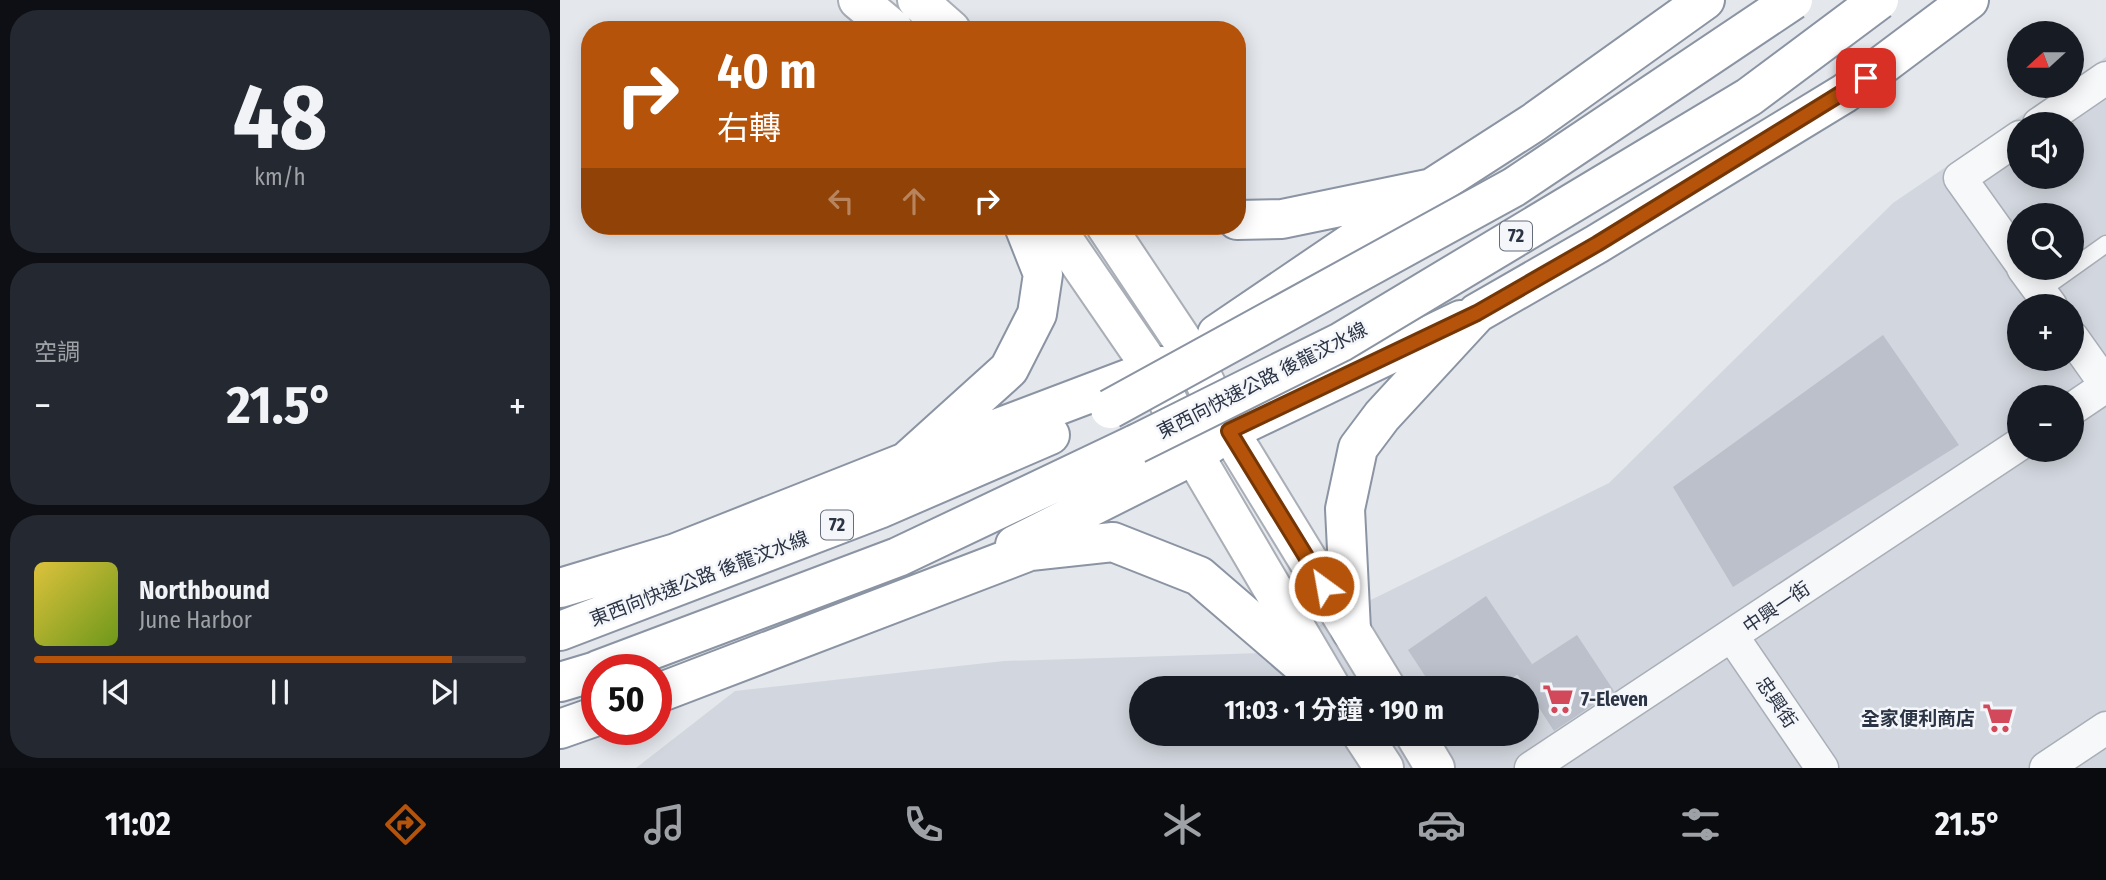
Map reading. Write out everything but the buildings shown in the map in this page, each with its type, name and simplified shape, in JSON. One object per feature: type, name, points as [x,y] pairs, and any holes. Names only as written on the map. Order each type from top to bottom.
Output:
[{"type":"main road","points":[[858,0],[883,21]]},
{"type":"main road","points":[[917,0],[941,21]]},
{"type":"main road","points":[[560,588],[676,553],[906,462],[1153,370],[1190,352],[1432,188],[1534,124],[1704,0]]},
{"type":"main road","name":"東西向快速公路 後龍汶水線","points":[[560,631],[879,509],[1110,409],[1514,187],[1793,0]]},
{"type":"main road","name":"東西向快速公路 後龍汶水線","points":[[640,654],[898,557],[1342,342],[1749,97],[1879,0]]},
{"type":"main road","points":[[913,596],[1194,455],[1229,431],[1477,313],[1597,244],[1845,93],[1969,0]]},
{"type":"main road","points":[[1246,220],[1282,219],[1432,188]]},
{"type":"main road","points":[[906,462],[1009,369],[1037,314],[1043,274],[1028,235]]},
{"type":"main road","points":[[1061,235],[1153,370],[1194,455],[1323,676]]},
{"type":"main road","points":[[1112,235],[1190,352],[1229,431],[1379,676]]},
{"type":"main road","points":[[1351,630],[1345,509],[1358,448],[1382,416],[1477,313]]},
{"type":"main road","points":[[672,688],[1030,551],[1113,542],[1199,576],[1316,676]]},
{"type":"main road","name":"東西向快速公路 後龍汶水線","points":[[560,682],[581,675]]},
{"type":"main road","points":[[560,729],[581,722]]},
{"type":"main road","points":[[1370,746],[1384,768]]},
{"type":"main road","points":[[1421,746],[1434,768]]},
{"type":"street","points":[[2056,112],[2106,78]]},
{"type":"street","points":[[2007,146],[1960,178],[2007,244]]},
{"type":"street","points":[[2084,354],[2106,385],[2084,401]]},
{"type":"street","name":"中興一街","points":[[1531,768],[2007,453]]},
{"type":"street","name":"忠興街","points":[[1732,636],[1822,768]]},
{"type":"street","points":[[2046,768],[2106,728]]},
{"type":"lane","points":[[2038,288],[2106,244]]},
{"type":"shaded area","points":[[2106,57],[2106,768],[636,768],[666,745],[672,745],[672,740],[735,691],[1004,661],[1263,653],[1609,483],[1893,203],[2007,125],[2007,189],[2084,189],[2084,112],[2027,112],[2047,98],[2084,98],[2084,73]]},
{"type":"place","name":"7-Eleven","points":[[1558,699]]},
{"type":"place","name":"全家便利商店","points":[[1998,718]]},
{"type":"route","points":[[1324,586],[1229,431],[1477,313],[1597,244],[1866,78]]}]
